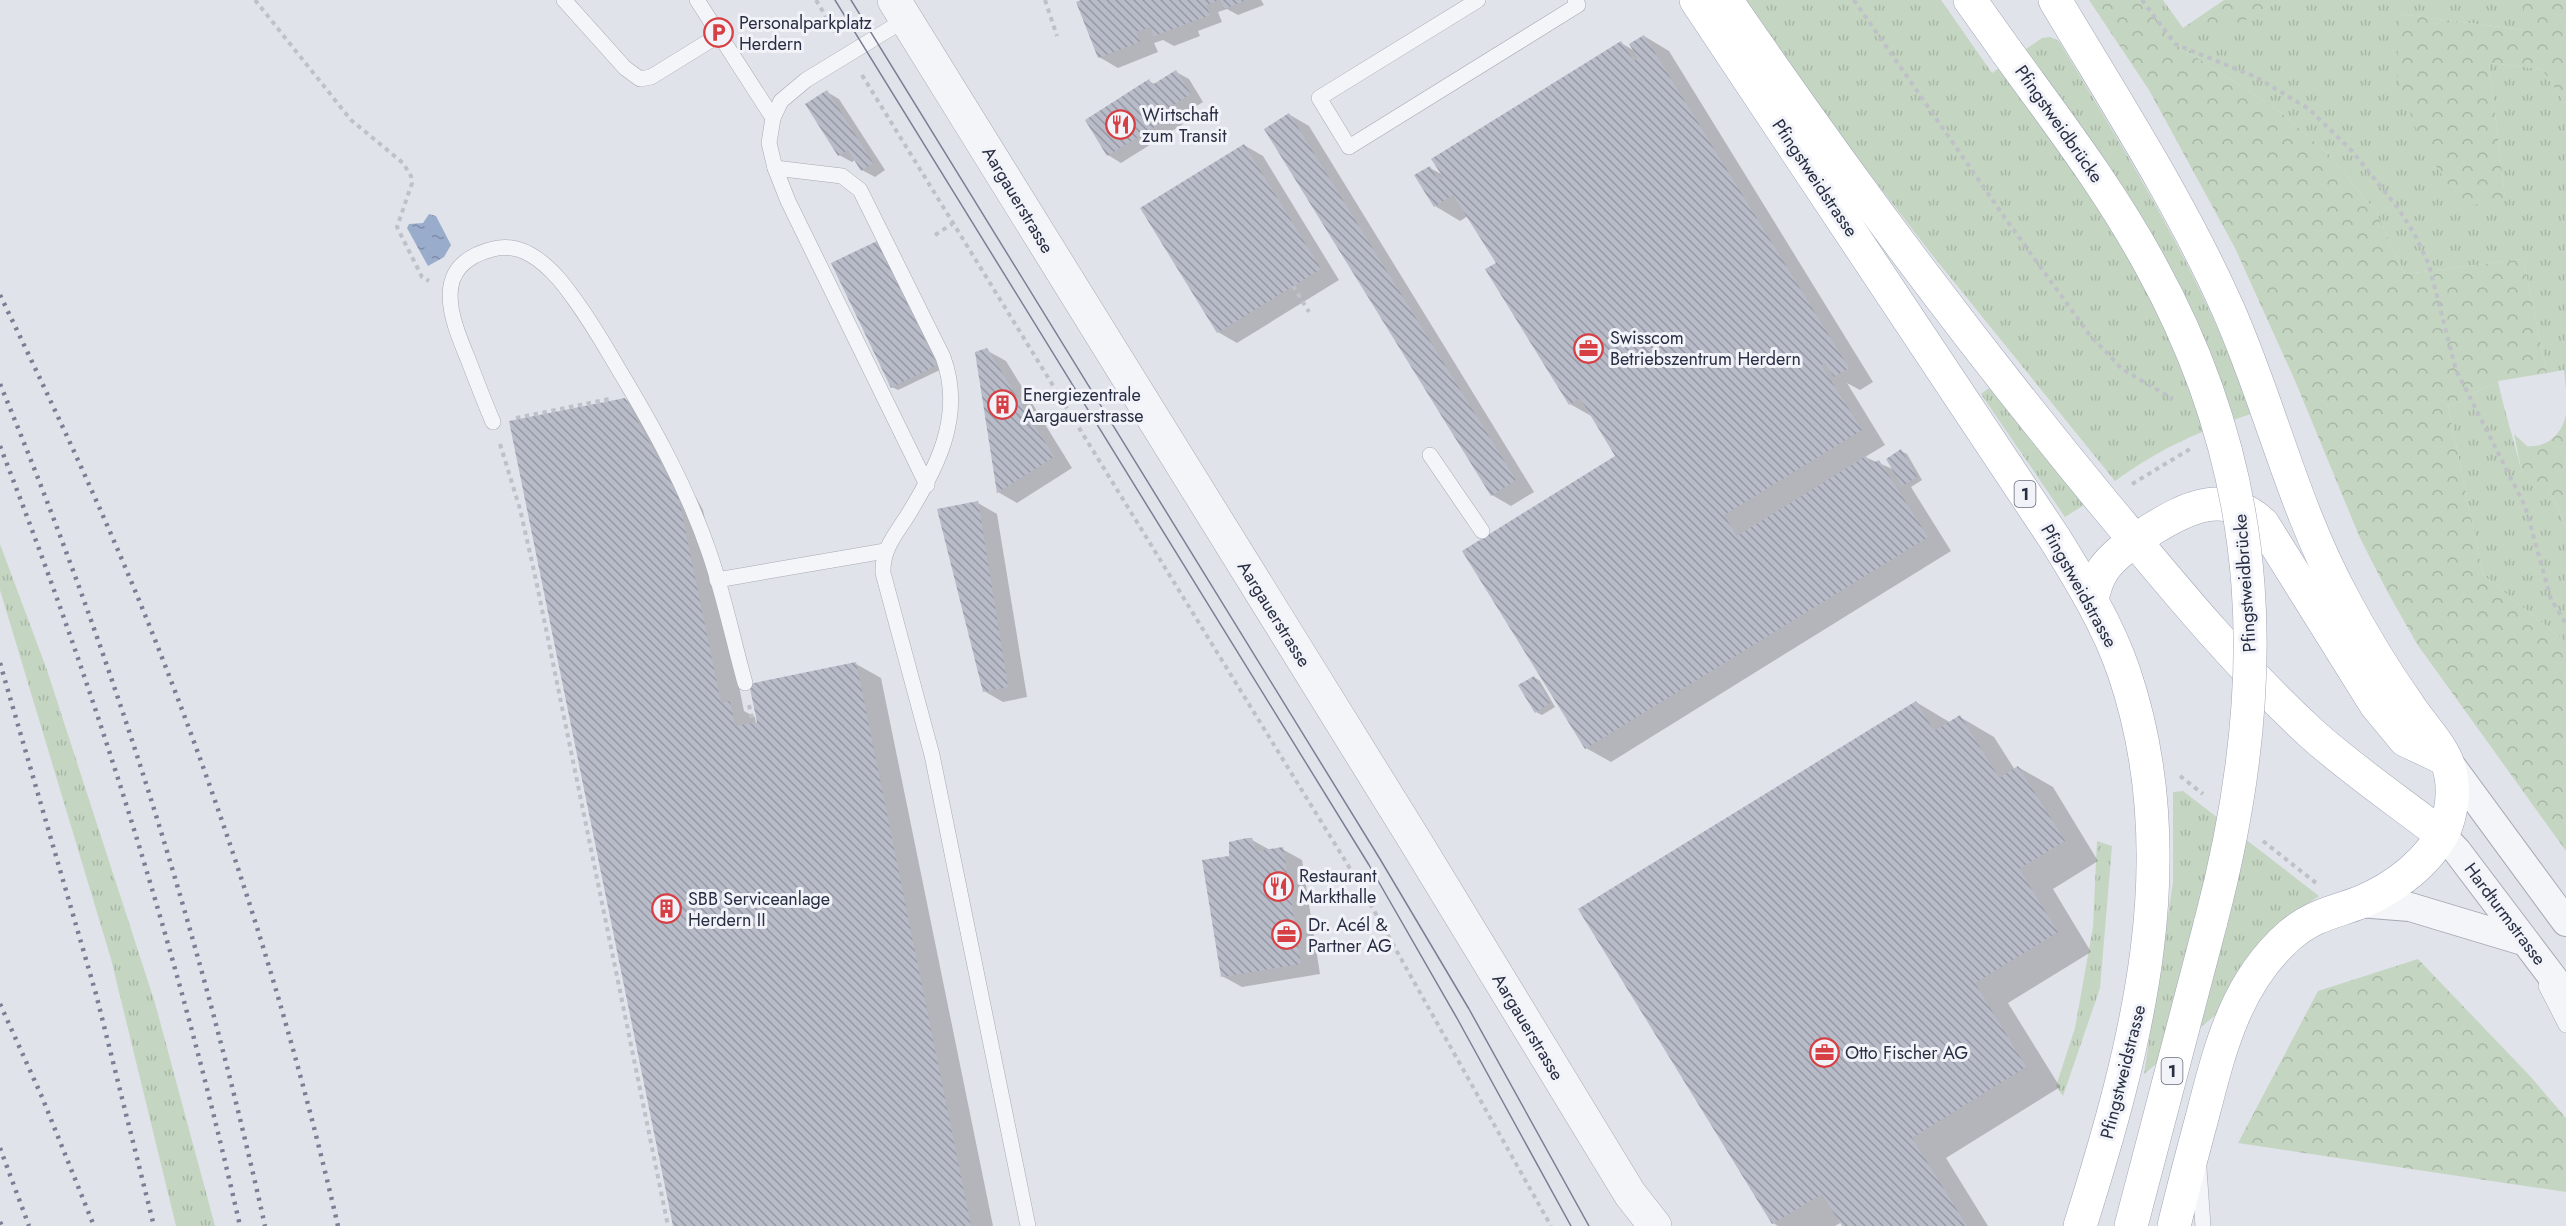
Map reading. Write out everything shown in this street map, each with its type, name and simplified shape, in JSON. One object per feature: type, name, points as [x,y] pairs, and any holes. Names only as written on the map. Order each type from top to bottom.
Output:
[{"type":"main road","name":"Pfingstweidstrasse","points":[[1696,0],[2041,517],[2091,600],[2114,646],[2139,720],[2150,776],[2154,845],[2150,916],[2141,996],[2123,1083],[2080,1226]]},
{"type":"main road","points":[[1726,0],[1821,139],[1926,281],[2135,540],[2260,683],[2302,724],[2354,769],[2442,835]]},
{"type":"main road","name":"Pfingstweidbrücke","points":[[1970,0],[2113,201],[2165,291],[2190,346],[2214,409],[2237,491],[2251,604],[2249,694],[2234,818],[2211,921],[2131,1226]]},
{"type":"main road","points":[[2055,0],[2169,192],[2208,265],[2241,338],[2306,521],[2335,583],[2369,646],[2446,759],[2452,799],[2442,835],[2413,869],[2388,888],[2359,903],[2336,908],[2312,919],[2290,936],[2263,965],[2240,1000],[2223,1036],[2174,1226]]},
{"type":"main road","points":[[2091,600],[2103,571],[2135,540],[2169,519],[2206,505],[2234,506],[2255,516],[2275,541],[2376,705],[2405,740],[2446,759]]},
{"type":"street","name":"Aargauerstrasse","points":[[900,10],[1414,839],[1624,1184],[1654,1226]]},
{"type":"street","points":[[2446,759],[2566,922]]},
{"type":"street","name":"Hardturmstrasse","points":[[2442,835],[2461,855],[2523,941],[2566,995]]},
{"type":"street","points":[[2359,903],[2410,907],[2523,941]]},
{"type":"lane","points":[[564,0],[637,78],[651,77],[719,35]]},
{"type":"lane","points":[[697,0],[773,118]]},
{"type":"lane","points":[[1478,0],[1320,98],[1349,147],[1578,5],[1575,0]]},
{"type":"lane","points":[[900,10],[849,54],[794,88],[781,101],[773,118],[770,143],[775,168],[788,201],[927,485]]},
{"type":"lane","points":[[775,168],[842,176],[855,183],[865,198],[943,357],[950,380],[949,421],[940,457],[927,485],[885,551],[884,582],[912,673],[932,755],[1028,1226]]},
{"type":"lane","points":[[493,422],[453,322],[449,302],[451,285],[460,268],[484,252],[509,247],[526,252],[550,270],[578,304],[633,394],[696,517],[717,580],[745,683]]},
{"type":"lane","points":[[1430,455],[1482,531]]},
{"type":"lane","points":[[717,580],[885,551]]},
{"type":"lane","points":[[2523,941],[2566,1025]]},
{"type":"lane","points":[[2196,1140],[2203,1226]]},
{"type":"path","points":[[255,0],[351,120],[403,163],[412,180],[398,220],[398,233],[423,280],[451,285]]},
{"type":"path","points":[[816,0],[1354,875],[1551,1226]]},
{"type":"path","points":[[1045,0],[1058,36]]},
{"type":"path","points":[[1854,0],[2079,321],[2111,358],[2154,389]]},
{"type":"path","points":[[2142,0],[2175,44],[2256,77],[2309,109],[2343,142],[2391,196],[2411,227],[2425,256],[2436,286],[2456,370],[2524,506],[2551,599],[2566,624]]},
{"type":"path","points":[[935,234],[953,224]]},
{"type":"path","points":[[1293,286],[1309,312]]},
{"type":"path","points":[[518,417],[633,394]]},
{"type":"path","points":[[493,422],[520,509],[534,570],[668,1226]]},
{"type":"path","points":[[2126,488],[2164,463],[2200,445]]},
{"type":"green space","points":[[1745,0],[1941,0],[1992,73],[2042,38],[2050,37],[2059,41],[2140,177],[2189,269],[2233,364],[2251,414],[2213,427],[2180,442],[2148,459],[2115,481],[1933,256],[1829,121]]},
{"type":"green space","points":[[2089,0],[2142,0],[2175,44],[2274,107],[2331,156],[2376,212],[2405,274],[2523,259],[2547,373],[2498,381],[2448,406],[2483,575],[2566,642],[2566,851],[2417,644],[2387,591],[2360,538],[2296,383],[2235,248],[2149,90]]},
{"type":"green space","points":[[2142,0],[2163,0],[2183,28],[2202,15],[2217,35],[2281,0],[2524,0],[2524,30],[2399,14],[2505,197],[2489,63],[2542,69],[2566,105],[2566,390],[2564,370],[2547,373],[2523,259],[2405,274],[2376,212],[2331,156],[2274,107],[2175,44]]},
{"type":"green space","points":[[2224,0],[2281,0],[2217,36],[2202,15]]},
{"type":"green space","points":[[2524,0],[2566,0],[2566,105],[2542,69],[2489,63],[2505,197],[2463,208],[2421,142],[2397,78],[2399,14],[2524,30]]},
{"type":"green space","points":[[2498,381],[2524,482],[2550,491],[2566,527],[2566,642],[2483,575],[2448,406]]},
{"type":"green space","points":[[1989,388],[2084,505],[2065,517],[1981,394]]},
{"type":"green space","points":[[2566,414],[2566,527],[2550,491],[2524,483],[2514,434],[2527,446],[2541,445],[2553,438],[2561,428]]},
{"type":"green space","points":[[0,544],[47,670],[155,1003],[215,1226],[176,1226],[111,959],[0,590]]},
{"type":"green space","points":[[2183,791],[2319,896],[2278,924],[2218,1013],[2144,1074],[2173,882],[2173,792]]},
{"type":"green space","points":[[2097,841],[2112,846],[2100,988],[2063,1096],[2056,1086],[2075,1028],[2093,927]]},
{"type":"green space","points":[[2418,959],[2530,1076],[2566,1118],[2566,1192],[2238,1143],[2318,991]]},
{"type":"water","points":[[429,214],[436,216],[451,245],[444,257],[428,266],[407,228],[409,224],[423,223]]},
{"type":"building","points":[[1081,0],[1219,0],[1206,5],[1210,15],[1154,36],[1150,27],[1136,32],[1140,42],[1098,58],[1076,2]]},
{"type":"building","points":[[1220,0],[1247,0],[1224,9]]},
{"type":"building","points":[[1644,35],[1849,368],[1834,377],[1825,363],[1821,365],[1862,430],[1724,515],[1737,536],[1866,456],[1871,464],[1879,460],[1928,537],[1585,749],[1462,551],[1615,456],[1580,398],[1569,405],[1485,269],[1496,263],[1453,195],[1434,207],[1414,175],[1430,166],[1438,180],[1443,177],[1431,159],[1621,41],[1634,61],[1638,58],[1629,44]]},
{"type":"building","points":[[1176,70],[1191,94],[1167,109],[1172,116],[1107,156],[1085,120],[1149,79],[1152,85]]},
{"type":"building","points":[[827,90],[873,163],[861,171],[848,150],[838,156],[805,104]]},
{"type":"building","points":[[1289,113],[1516,480],[1491,496],[1264,129]]},
{"type":"building","points":[[1244,144],[1321,269],[1217,333],[1140,208]]},
{"type":"building","points":[[877,241],[937,365],[891,388],[831,263]]},
{"type":"building","name":"Energiezentrale Aargauerstrasse","points":[[987,348],[1054,457],[997,493],[975,352]]},
{"type":"building","points":[[625,398],[678,495],[721,703],[730,701],[735,726],[757,722],[749,684],[856,662],[971,1226],[673,1226],[509,421]]},
{"type":"building","points":[[1901,449],[1917,477],[1902,486],[1886,459]]},
{"type":"building","points":[[978,501],[1008,687],[983,692],[937,509]]},
{"type":"building","points":[[1534,676],[1550,703],[1535,713],[1518,685]]},
{"type":"building","points":[[1916,701],[1934,731],[1960,715],[1999,778],[2018,766],[2065,841],[2019,869],[2058,932],[1975,983],[2026,1067],[1912,1138],[1967,1226],[1842,1226],[1822,1194],[1772,1224],[1578,909]]},
{"type":"building","points":[[1252,838],[1256,851],[1283,847],[1301,964],[1221,977],[1202,860],[1229,856],[1229,842]]},
{"type":"tram line","points":[[835,0],[1369,865],[1458,1020],[1571,1226]]},
{"type":"tram line","points":[[851,0],[1380,859],[1469,1009],[1589,1226]]},
{"type":"railway","points":[[0,295],[104,518],[143,609],[188,725],[260,937],[302,1081],[338,1226]]},
{"type":"railway","points":[[0,384],[80,590],[151,799],[212,1011],[265,1226]]},
{"type":"railway","points":[[0,446],[71,638],[135,831],[191,1028],[240,1226]]},
{"type":"railway","points":[[0,663],[96,994],[154,1226]]},
{"type":"railway","points":[[0,1004],[42,1097],[94,1226]]},
{"type":"railway","points":[[0,1148],[29,1226]]},
{"type":"railway","points":[[0,1222],[2,1226]]},
{"type":"place","name":"Personalparkplatz Herdern","points":[[718,33]]},
{"type":"place","name":"Wirtschaft zum Transit","points":[[1121,125]]},
{"type":"place","name":"Swisscom Betriebszentrum Herdern","points":[[1589,348]]},
{"type":"place","name":"Energiezentrale Aargauerstrasse","points":[[1002,405]]},
{"type":"place","name":"Restaurant Markthalle","points":[[1278,886]]},
{"type":"place","name":"SBB Serviceanlage Herdern II","points":[[667,909]]},
{"type":"place","name":"Dr. Acél & Partner AG","points":[[1287,935]]},
{"type":"place","name":"Otto Fischer AG","points":[[1824,1053]]}]
